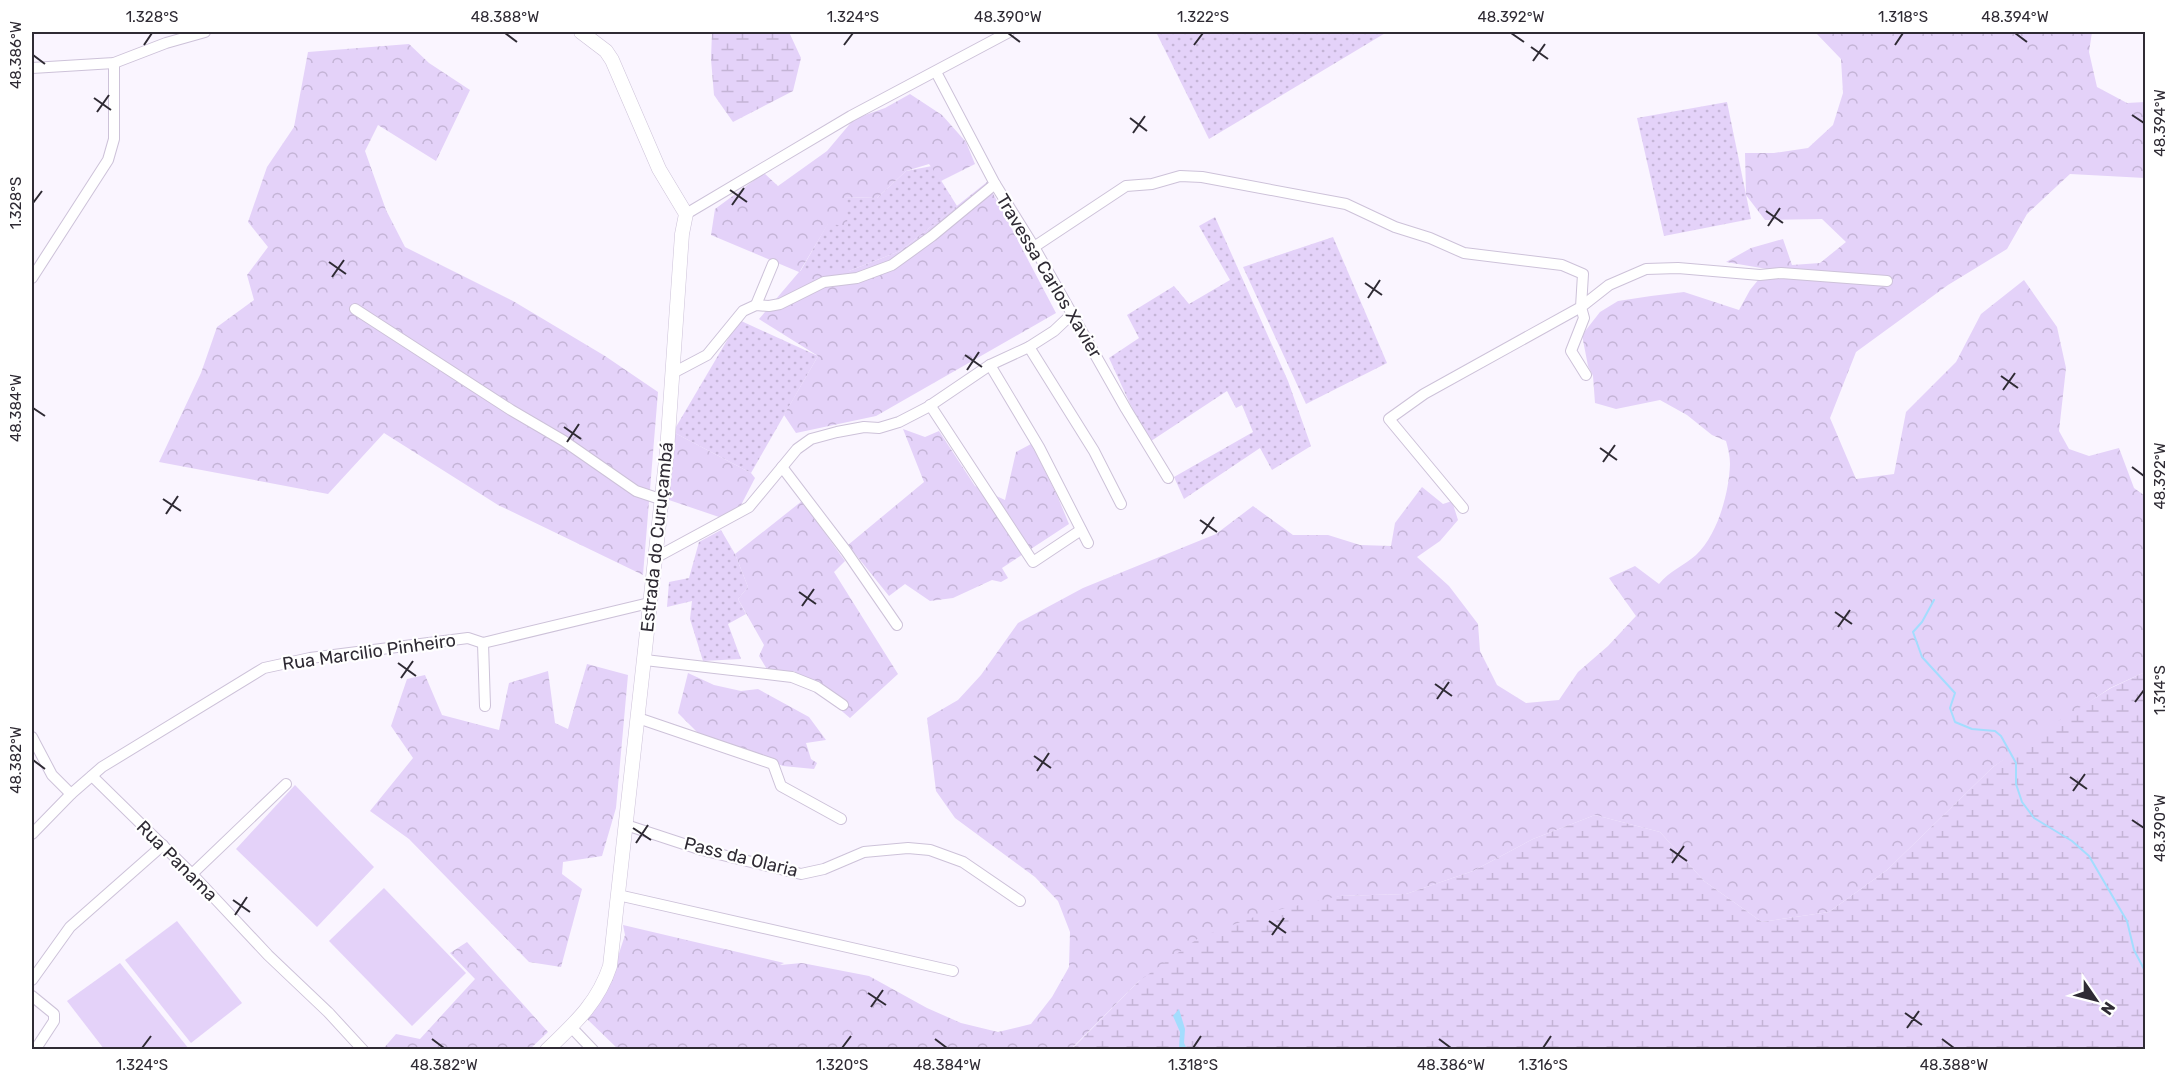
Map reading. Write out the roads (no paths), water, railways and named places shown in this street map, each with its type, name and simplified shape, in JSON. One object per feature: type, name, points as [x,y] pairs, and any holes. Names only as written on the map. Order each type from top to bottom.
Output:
[{"type":"street","points":[[32,68],[114,63],[166,43],[205,32]]},
{"type":"street","points":[[581,32],[606,51],[612,60],[660,169],[686,214],[851,116],[1009,32]]},
{"type":"street","points":[[32,278],[108,160],[114,139],[114,63]]},
{"type":"street","name":"Travessa Carlos Xavier","points":[[936,72],[995,184],[1168,478]]},
{"type":"street","points":[[1034,247],[1126,186],[1152,184],[1180,176],[1202,177],[1346,204],[1395,227],[1430,238],[1464,253],[1562,265],[1583,274],[1581,307],[1584,318],[1571,351],[1586,375]]},
{"type":"street","points":[[671,374],[707,355],[743,311],[756,305],[780,304],[824,282],[857,278],[892,265],[932,236],[995,184]]},
{"type":"street","name":"Estrada do Curuçambá","points":[[547,1050],[571,1027],[604,986],[610,966],[667,451],[682,234],[686,214]]},
{"type":"street","points":[[756,305],[773,264]]},
{"type":"street","points":[[1463,508],[1389,419],[1424,394],[1581,307],[1609,285],[1646,269],[1678,268],[1760,275],[1781,273],[1887,281]]},
{"type":"street","points":[[355,309],[511,410],[564,441],[636,491],[660,499]]},
{"type":"street","points":[[655,558],[749,507],[797,449],[811,439],[864,427],[879,428],[899,422],[930,405],[990,365],[1029,347],[1054,331],[1072,314]]},
{"type":"street","points":[[1029,347],[1094,451],[1121,504]]},
{"type":"street","points":[[990,365],[1039,447],[1088,543]]},
{"type":"street","points":[[930,405],[1033,562],[1081,530]]},
{"type":"street","points":[[782,467],[846,551],[897,625]]},
{"type":"street","name":"Rua Marcilio Pinheiro","points":[[32,834],[102,767],[264,668],[310,658],[468,638],[483,643],[650,603]]},
{"type":"street","points":[[483,643],[485,706]]},
{"type":"street","points":[[645,660],[792,677],[817,687],[843,705]]},
{"type":"street","points":[[638,718],[773,764],[781,786],[841,819]]},
{"type":"street","points":[[32,737],[52,775],[71,795]]},
{"type":"street","name":"Rua Panama","points":[[92,776],[192,874],[268,955],[328,1012],[363,1050]]},
{"type":"street","points":[[192,874],[286,784]]},
{"type":"street","name":"Pass da Olaria","points":[[626,825],[702,850],[801,874],[824,869],[864,852],[908,848],[930,850],[963,862],[1020,902]]},
{"type":"street","points":[[32,980],[70,927],[163,845]]},
{"type":"street","points":[[618,895],[953,971]]},
{"type":"street","points":[[32,996],[54,1014],[54,1021],[35,1050]]},
{"type":"street","points":[[571,1027],[593,1050]]},
{"type":"water","points":[[1179,1009],[1185,1029],[1184,1043],[1187,1049],[1179,1049],[1180,1032],[1173,1016]]},
{"type":"waterway","points":[[1934,600],[1922,622],[1913,632],[1922,657],[1955,693],[1950,708],[1955,722],[1972,729],[1995,731],[2001,736],[2016,763],[2016,784],[2022,802],[2034,818],[2072,841],[2089,856],[2127,921],[2134,950],[2146,973]]}]
